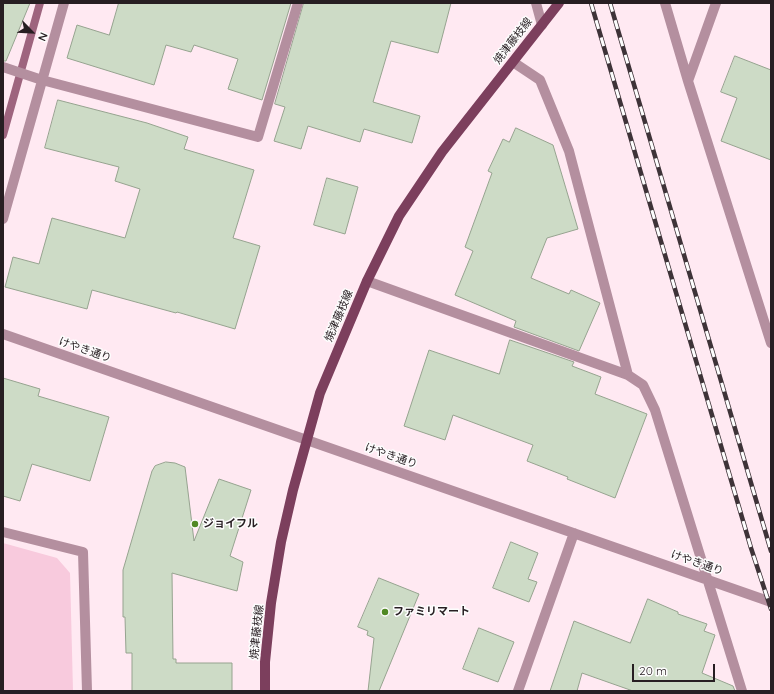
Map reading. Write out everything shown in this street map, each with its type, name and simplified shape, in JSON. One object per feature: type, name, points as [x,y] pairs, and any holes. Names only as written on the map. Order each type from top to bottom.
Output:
[{"type":"main road","name":"焼津藤枝線","points":[[266,691],[265,662],[272,603],[281,542],[293,490],[320,393],[367,281],[399,216],[442,152],[559,3]]},
{"type":"street","points":[[3,219],[64,3]]},
{"type":"street","points":[[7,69],[42,80],[258,137],[298,3]]},
{"type":"street","points":[[536,3],[542,25]]},
{"type":"street","points":[[665,3],[688,81],[769,328],[771,343]]},
{"type":"street","points":[[688,81],[716,3]]},
{"type":"street","points":[[513,62],[540,80],[569,151],[628,375]]},
{"type":"street","points":[[367,281],[628,375],[643,385],[655,410],[742,691]]},
{"type":"street","name":"けやき通り","points":[[3,334],[771,602]]},
{"type":"street","points":[[3,532],[83,552],[87,691]]},
{"type":"street","points":[[518,691],[574,533]]},
{"type":"shaded area","points":[[3,543],[57,558],[70,573],[73,691],[3,691]]},
{"type":"building","points":[[3,3],[30,3],[6,61],[3,61]]},
{"type":"building","points":[[119,3],[291,3],[262,100],[228,89],[238,59],[194,45],[191,52],[166,45],[154,85],[67,58],[77,25],[109,35]]},
{"type":"building","points":[[304,3],[451,3],[438,53],[391,41],[373,102],[420,116],[412,143],[364,129],[360,142],[308,126],[301,149],[274,141],[285,107],[275,104]]},
{"type":"building","points":[[735,56],[771,70],[771,160],[721,141],[737,98],[721,92]]},
{"type":"building","points":[[58,100],[147,123],[188,137],[184,149],[254,170],[233,238],[260,246],[235,329],[92,290],[87,309],[5,287],[13,257],[39,264],[52,218],[125,238],[140,189],[115,181],[119,167],[45,148]]},
{"type":"building","points":[[516,128],[553,145],[578,229],[547,238],[531,278],[569,294],[571,290],[600,303],[579,351],[514,327],[516,321],[455,295],[473,251],[465,247],[492,173],[488,171],[503,139],[509,142]]},
{"type":"building","points":[[327,178],[358,187],[345,234],[314,225]]},
{"type":"building","points":[[510,340],[574,362],[572,366],[601,377],[595,394],[647,414],[615,498],[527,461],[533,445],[453,415],[445,440],[404,426],[429,350],[499,374]]},
{"type":"building","points":[[3,378],[40,389],[38,396],[109,417],[90,481],[32,464],[20,501],[3,496]]},
{"type":"building","points":[[166,462],[175,463],[185,467],[194,541],[219,479],[251,490],[230,556],[243,562],[237,591],[172,573],[173,659],[176,659],[176,663],[232,663],[232,691],[132,691],[132,653],[126,653],[125,617],[123,617],[123,570],[152,471],[155,466]]},
{"type":"building","points":[[511,542],[538,553],[528,579],[537,582],[529,602],[493,588]]},
{"type":"building","points":[[379,578],[419,594],[379,691],[368,691],[374,638],[367,635],[368,631],[358,627]]},
{"type":"building","points":[[648,599],[678,612],[678,614],[707,624],[704,631],[715,635],[702,673],[733,686],[735,691],[633,691],[582,673],[577,691],[550,691],[574,621],[630,643]]},
{"type":"building","points":[[479,628],[514,642],[498,682],[463,669]]},
{"type":"waterway","points":[[3,135],[40,3]]},
{"type":"railway","points":[[591,3],[751,548],[771,609]]},
{"type":"railway","points":[[610,3],[771,551]]},
{"type":"place","name":"ジョイフル","points":[[195,524]]},
{"type":"place","name":"ファミリマート","points":[[385,612]]}]
